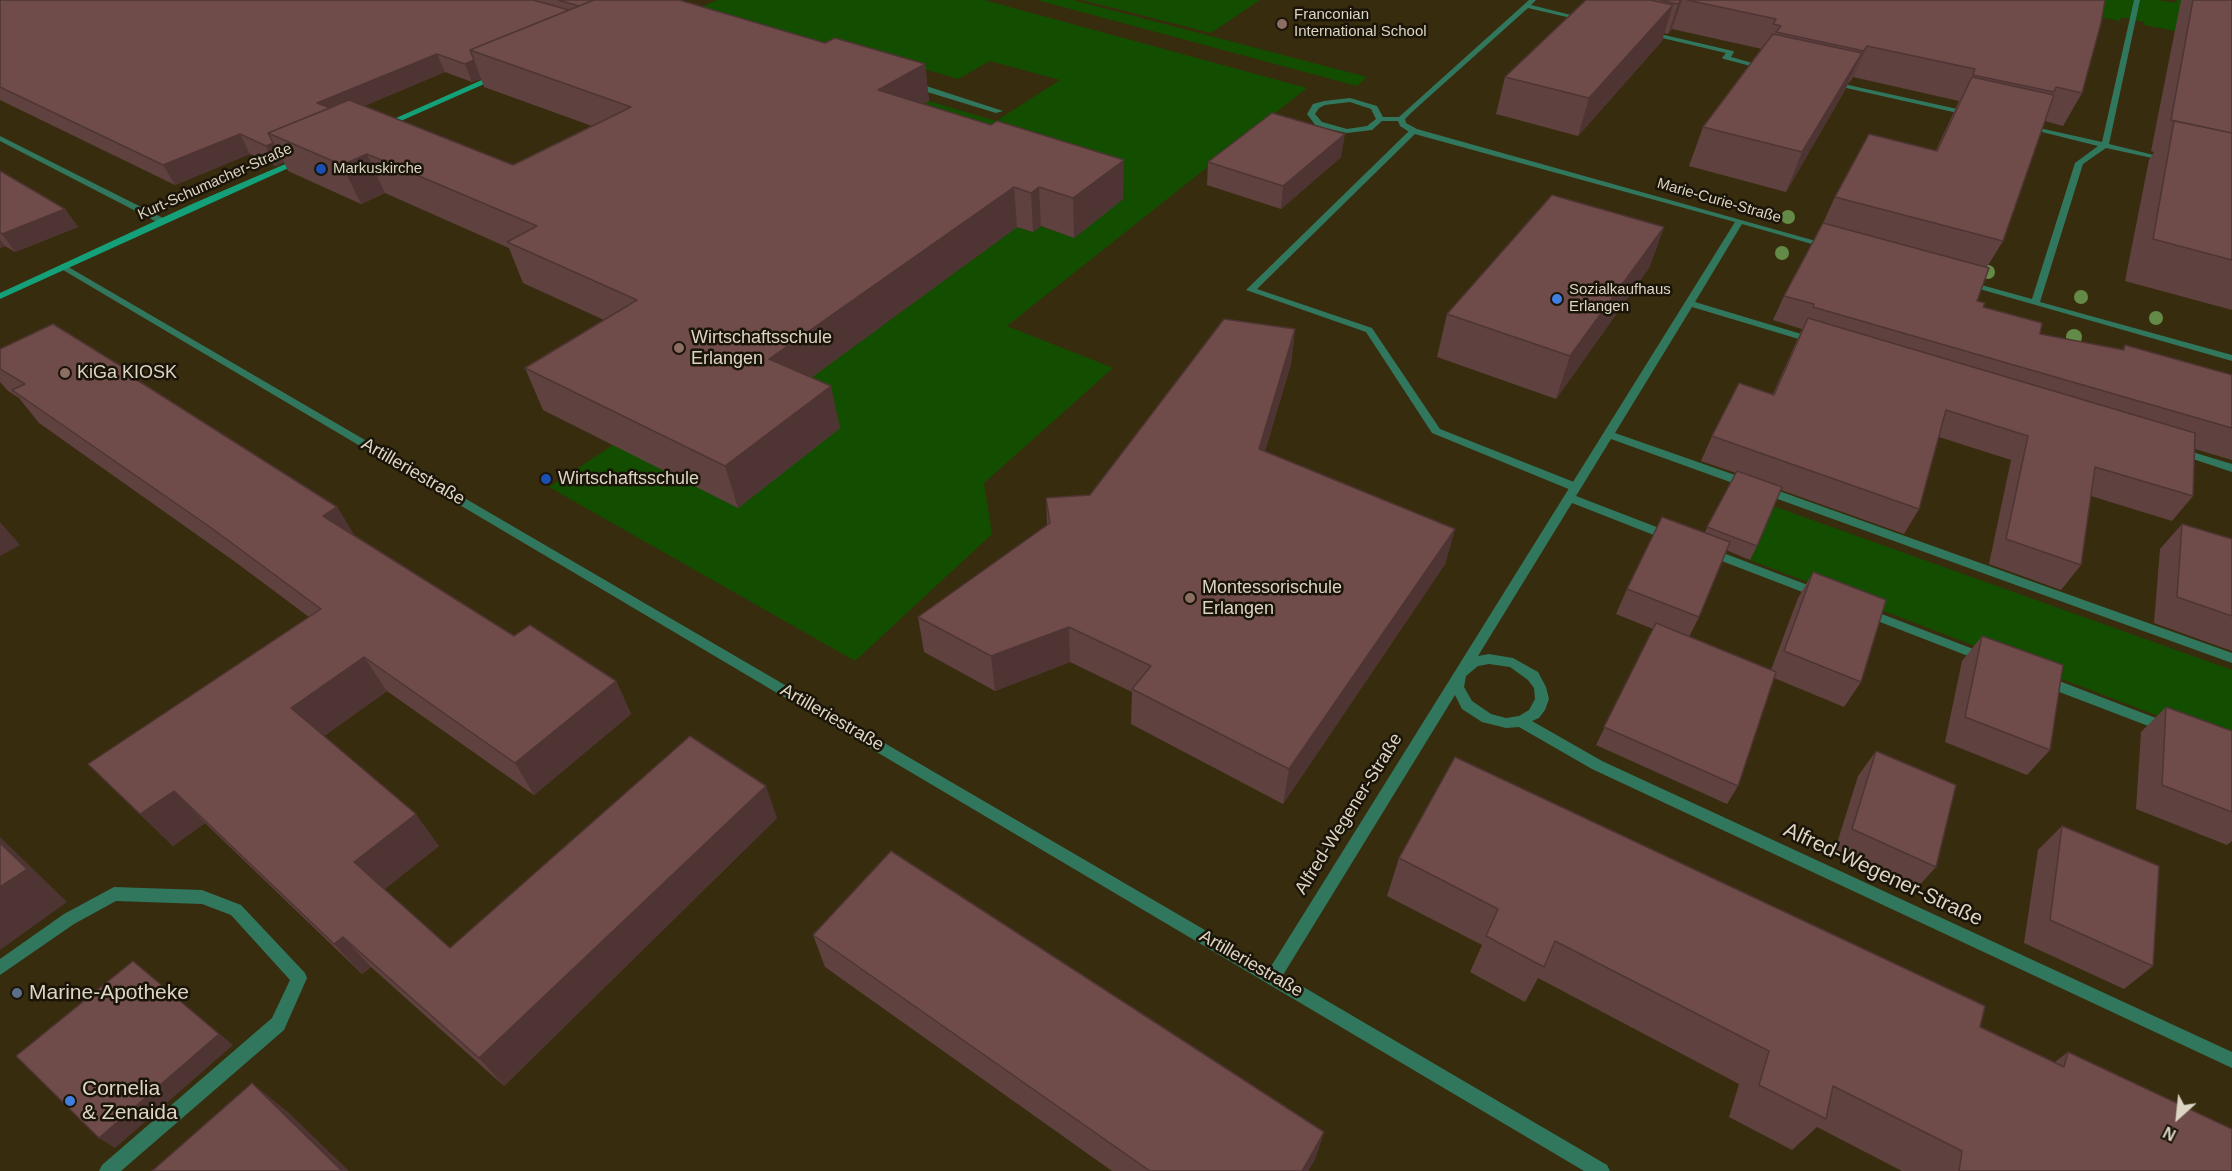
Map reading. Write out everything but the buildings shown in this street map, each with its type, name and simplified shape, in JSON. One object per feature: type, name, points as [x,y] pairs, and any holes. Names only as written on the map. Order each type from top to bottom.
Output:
[{"type":"main road","points":[[374,129],[502,75]]},
{"type":"main road","name":"Kurt-Schumacher-Straße","points":[[0,296],[162,221],[311,156]]},
{"type":"street","points":[[2034,303],[2079,163],[2105,145],[2137,0]]},
{"type":"street","points":[[1380,119],[1374,108],[1350,100],[1323,103],[1316,106],[1311,114],[1319,124],[1347,131],[1369,128],[1380,119],[1401,119],[1440,80],[1530,3],[1597,22]]},
{"type":"street","points":[[1642,32],[1731,52],[1726,58],[1778,70]]},
{"type":"street","points":[[1824,81],[1978,116]]},
{"type":"street","points":[[910,84],[999,111]]},
{"type":"street","name":"Marie-Curie-Straße","points":[[1401,119],[1403,124],[1414,131],[1835,248]]},
{"type":"street","points":[[2012,124],[2179,162]]},
{"type":"street","points":[[1414,131],[1251,290],[1369,330],[1436,431],[1676,539]]},
{"type":"street","points":[[0,138],[162,221]]},
{"type":"street","name":"Alfred-Wegener-Straße","points":[[1273,977],[1740,221]]},
{"type":"street","name":"Artilleriestraße","points":[[62,267],[1601,1171]]},
{"type":"street","points":[[1957,282],[2232,358]]},
{"type":"street","points":[[1690,303],[1828,345]]},
{"type":"street","points":[[1608,434],[2232,658]]},
{"type":"street","points":[[2165,447],[2232,468]]},
{"type":"street","points":[[1698,548],[1832,599]]},
{"type":"street","points":[[1854,608],[1999,663]]},
{"type":"street","points":[[1460,673],[1474,662],[1495,658],[1513,663],[1526,670],[1540,687],[1542,699],[1539,710],[1521,721]]},
{"type":"street","name":"Alfred-Wegener-Straße","points":[[1460,673],[1457,680],[1459,692],[1474,711],[1496,721],[1521,721],[1597,765],[2232,1060]]},
{"type":"street","points":[[2032,676],[2176,732]]},
{"type":"street","points":[[0,968],[69,919],[114,894],[202,897],[236,910],[299,978],[278,1024],[108,1171]]},
{"type":"green space","points":[[717,0],[984,0],[1307,88],[1007,326],[1113,368],[984,483],[992,534],[855,661],[549,487],[613,445],[713,371],[845,353],[1017,227],[1033,232],[1040,226],[835,156],[929,101],[996,121],[1060,80],[990,61],[958,79],[895,60],[877,69],[695,10]]},
{"type":"green space","points":[[1037,0],[1073,0],[1367,77],[1357,86]]},
{"type":"green space","points":[[1082,0],[1260,0],[1211,33]]},
{"type":"green space","points":[[2011,0],[2157,0],[2176,3],[2177,0],[2194,0],[2232,42],[2144,25],[2144,22],[2121,17],[2120,21]]},
{"type":"green space","points":[[1773,506],[2232,670],[2232,744],[1750,560]]},
{"type":"place","name":"Franconian International School","points":[[1282,24]]},
{"type":"place","name":"Markuskirche","points":[[321,169]]},
{"type":"place","name":"Sozialkaufhaus Erlangen","points":[[1557,299]]},
{"type":"place","name":"Wirtschaftsschule Erlangen","points":[[679,348]]},
{"type":"place","name":"KiGa KIOSK","points":[[65,373]]},
{"type":"place","name":"Wirtschaftsschule","points":[[546,479]]},
{"type":"place","name":"Montessorischule Erlangen","points":[[1190,598]]},
{"type":"place","name":"Marine-Apotheke","points":[[17,993]]},
{"type":"place","name":"Cornelia & Zenaida","points":[[70,1101]]}]
